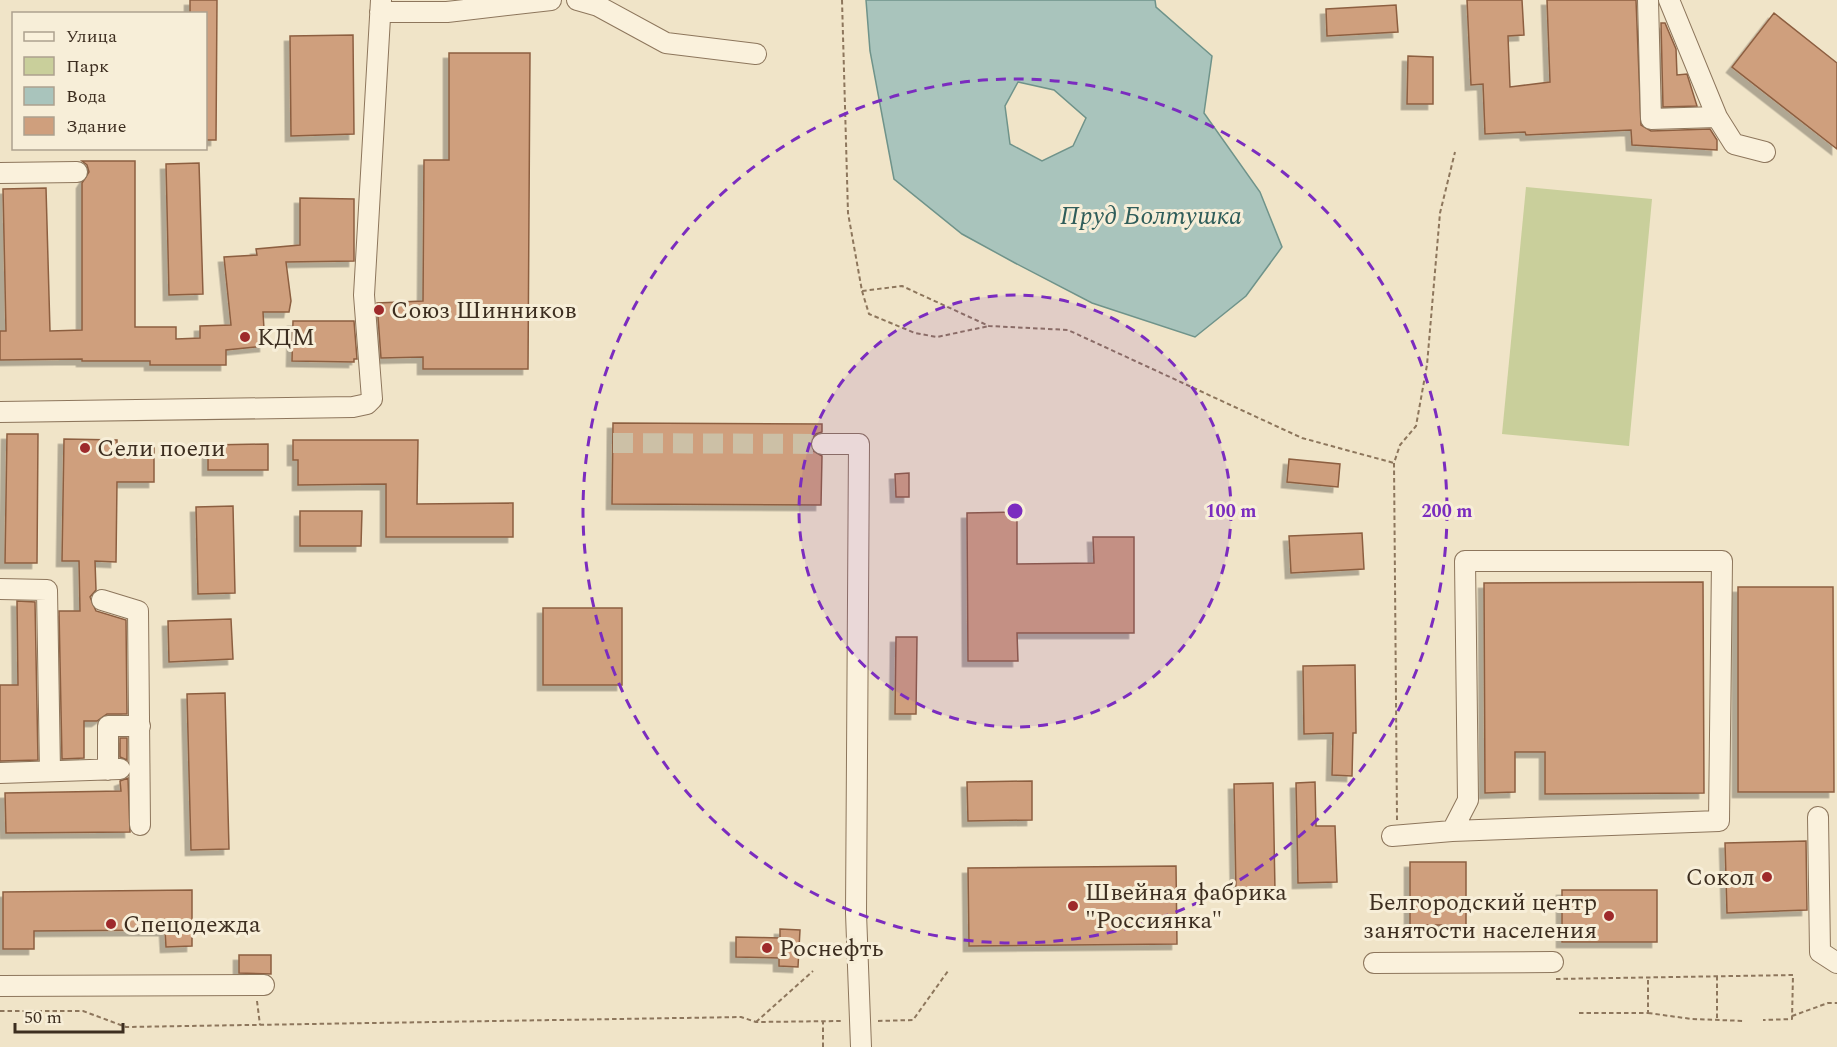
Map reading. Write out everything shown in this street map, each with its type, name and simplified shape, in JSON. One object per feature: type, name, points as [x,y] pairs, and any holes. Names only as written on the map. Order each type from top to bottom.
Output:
[{"type":"street","points":[[0,412],[360,407],[372,399],[364,295],[380,6],[457,12],[551,0]]},
{"type":"street","points":[[577,0],[598,6],[666,43],[756,54]]},
{"type":"street","points":[[1648,0],[1651,119],[1717,117]]},
{"type":"street","points":[[1669,0],[1717,117],[1734,144],[1765,152]]},
{"type":"street","points":[[0,173],[77,172]]},
{"type":"street","points":[[822,444],[859,444],[856,914],[861,1047]]},
{"type":"street","points":[[1395,835],[1719,821],[1722,561],[1466,561],[1468,800],[1452,831]]},
{"type":"street","points":[[0,590],[47,590],[51,771]]},
{"type":"street","points":[[102,600],[138,612],[140,726],[126,769]]},
{"type":"street","points":[[140,726],[108,726],[126,769],[140,825]]},
{"type":"street","points":[[0,773],[126,769]]},
{"type":"street","points":[[1818,817],[1820,952],[1837,963]]},
{"type":"street","points":[[1374,963],[1551,962]]},
{"type":"street","points":[[0,986],[259,985]]},
{"type":"path","points":[[842,0],[848,213],[861,291],[869,314],[915,333],[937,337],[989,326],[1068,330],[1302,438],[1394,463]]},
{"type":"path","points":[[1395,835],[1394,463],[1400,445],[1416,426],[1427,365],[1440,213],[1455,152]]},
{"type":"path","points":[[861,291],[902,286],[989,326]]},
{"type":"path","points":[[1551,962],[1550,980],[1792,975],[1792,1016]]},
{"type":"path","points":[[756,1022],[813,971]]},
{"type":"path","points":[[0,1011],[83,1011],[126,1027],[741,1017],[756,1022],[914,1020],[948,971]]},
{"type":"path","points":[[1717,976],[1718,1020]]},
{"type":"path","points":[[1648,978],[1648,1013]]},
{"type":"path","points":[[259,985],[260,1024]]},
{"type":"path","points":[[1763,1020],[1792,1019],[1792,1016],[1828,1003],[1837,1003]]},
{"type":"path","points":[[1579,1013],[1648,1013],[1745,1021]]},
{"type":"path","points":[[823,1021],[823,1047]]},
{"type":"green space","points":[[1526,187],[1652,199],[1629,446],[1502,434]]},
{"type":"water","name":"Пруд Болтушка","points":[[866,0],[1155,0],[1156,7],[1212,56],[1204,113],[1260,192],[1282,247],[1246,296],[1195,337],[1092,303],[962,234],[894,179],[870,51]],"holes":[[[1018,82],[1054,90],[1086,118],[1073,146],[1042,161],[1010,144],[1005,106]]]},
{"type":"building","points":[[190,0],[217,0],[216,140],[207,140],[207,12],[190,12]]},
{"type":"building","points":[[1467,0],[1522,0],[1524,35],[1508,36],[1510,87],[1550,82],[1547,0],[1636,0],[1641,125],[1651,131],[1710,129],[1717,140],[1717,150],[1632,145],[1631,130],[1526,135],[1525,132],[1485,134],[1483,84],[1471,85]]},
{"type":"building","points":[[1396,5],[1398,32],[1327,36],[1326,9]]},
{"type":"building","points":[[1774,13],[1837,63],[1837,149],[1732,67]]},
{"type":"building","points":[[1661,23],[1665,23],[1676,49],[1677,75],[1687,74],[1697,106],[1663,107]]},
{"type":"building","points":[[353,35],[354,134],[291,136],[290,36]]},
{"type":"building","points":[[449,53],[530,53],[528,369],[423,369],[423,357],[381,358],[377,303],[423,301],[424,160],[449,160]]},
{"type":"building","points":[[1408,56],[1433,57],[1433,104],[1407,104]]},
{"type":"building","points":[[82,161],[135,161],[135,327],[176,327],[176,339],[200,338],[200,326],[231,325],[224,257],[257,255],[256,249],[300,245],[300,198],[354,199],[354,261],[286,262],[291,301],[289,312],[263,312],[265,346],[226,350],[226,365],[150,365],[150,361],[82,361],[82,359],[0,360],[0,331],[6,331],[3,189],[46,188],[50,331],[82,330],[82,183],[89,172],[87,165]]},
{"type":"building","points":[[199,163],[203,294],[169,295],[166,164]]},
{"type":"building","points":[[293,321],[354,321],[357,359],[354,359],[354,362],[292,361]]},
{"type":"building","points":[[613,423],[822,424],[822,432],[816,434],[810,443],[812,450],[822,456],[821,505],[612,504]]},
{"type":"building","points":[[7,434],[38,434],[37,563],[5,563]]},
{"type":"building","points":[[64,439],[117,440],[117,445],[154,445],[154,482],[117,482],[116,562],[95,561],[96,590],[90,597],[96,611],[126,620],[127,714],[107,714],[97,721],[84,721],[84,758],[62,759],[59,611],[80,611],[79,561],[62,561]]},
{"type":"building","points":[[293,440],[418,440],[417,504],[513,503],[513,537],[386,537],[386,484],[298,485],[298,460],[293,460]]},
{"type":"building","points":[[268,444],[268,470],[208,470],[208,445]]},
{"type":"building","points":[[1289,459],[1340,464],[1338,487],[1287,482]]},
{"type":"building","points":[[909,473],[909,497],[896,497],[895,474]]},
{"type":"building","points":[[233,506],[235,593],[198,594],[196,507]]},
{"type":"building","points":[[300,511],[362,511],[361,546],[300,546]]},
{"type":"building","points":[[1017,512],[1017,564],[1094,563],[1093,537],[1134,537],[1134,633],[1017,633],[1018,661],[968,661],[967,513]]},
{"type":"building","points":[[1362,533],[1364,569],[1291,573],[1289,536]]},
{"type":"building","points":[[1703,582],[1704,793],[1545,794],[1545,752],[1515,752],[1515,792],[1485,793],[1484,583]]},
{"type":"building","points":[[1738,587],[1833,587],[1834,792],[1738,792]]},
{"type":"building","points":[[17,601],[35,602],[38,760],[0,761],[0,685],[18,685]]},
{"type":"building","points":[[543,608],[622,608],[622,685],[543,685]]},
{"type":"building","points":[[231,619],[233,659],[169,662],[168,621]]},
{"type":"building","points":[[896,637],[917,637],[916,714],[895,714]]},
{"type":"building","points":[[1355,665],[1356,733],[1353,733],[1352,776],[1332,775],[1333,733],[1304,734],[1303,666]]},
{"type":"building","points":[[225,693],[229,849],[191,850],[187,694]]},
{"type":"building","points":[[120,738],[127,738],[127,760],[120,757]]},
{"type":"building","points":[[128,778],[130,832],[6,833],[5,793],[121,791],[120,781]]},
{"type":"building","points":[[1032,781],[1032,820],[968,821],[967,782]]},
{"type":"building","points":[[1315,782],[1316,826],[1335,826],[1337,882],[1298,883],[1296,783]]},
{"type":"building","points":[[1273,783],[1275,891],[1236,892],[1234,784]]},
{"type":"building","name":"Сокол","points":[[1806,841],[1807,910],[1727,913],[1725,843]]},
{"type":"building","points":[[1410,862],[1466,862],[1466,925],[1410,925]]},
{"type":"building","name":"Швейная фабрика \"Россиянка\"","points":[[1176,866],[1177,944],[969,946],[968,868]]},
{"type":"building","points":[[192,890],[192,946],[166,947],[165,930],[34,931],[34,949],[3,949],[3,892]]},
{"type":"building","name":"Белгородский центр занятости населения","points":[[1562,890],[1657,890],[1657,942],[1562,942]]},
{"type":"building","name":"Роснефть","points":[[780,929],[800,930],[798,967],[779,966],[779,958],[736,957],[736,937],[780,938]]},
{"type":"building","points":[[239,955],[271,955],[271,974],[239,973]]},
{"type":"tunnel","points":[[613,443],[822,444]]},
{"type":"place","name":"Союз Шинников","points":[[379,310]]},
{"type":"place","name":"КДМ","points":[[245,337]]},
{"type":"place","name":"Сели поели","points":[[85,448]]},
{"type":"place","name":"Сокол","points":[[1767,877]]},
{"type":"place","name":"Швейная фабрика \"Россиянка\"","points":[[1073,906]]},
{"type":"place","name":"Белгородский центр занятости населения","points":[[1609,916]]},
{"type":"place","name":"Спецодежда","points":[[111,924]]},
{"type":"place","name":"Роснефть","points":[[767,948]]}]
